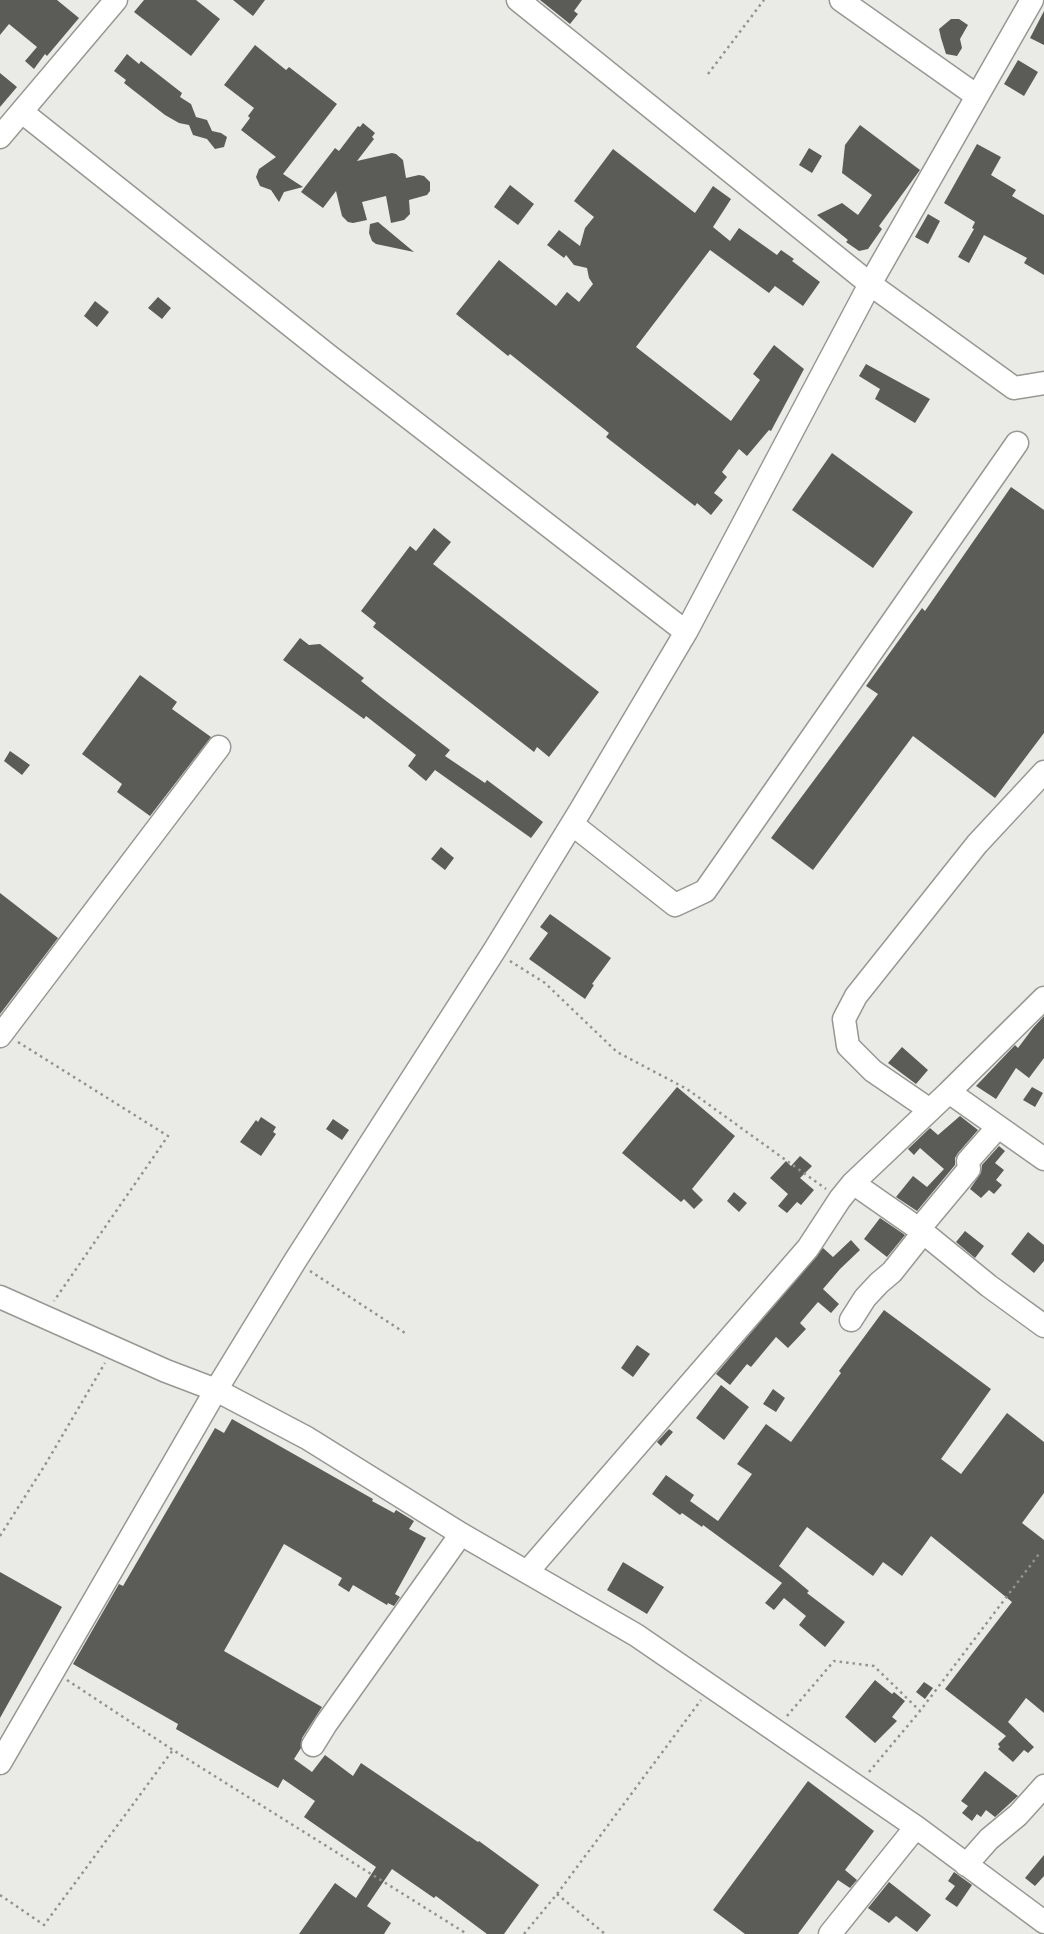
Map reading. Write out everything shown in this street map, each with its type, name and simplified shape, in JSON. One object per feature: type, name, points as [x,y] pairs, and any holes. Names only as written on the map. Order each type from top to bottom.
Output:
[{"type":"street","points":[[0,137],[116,0]]},
{"type":"street","points":[[518,0],[870,284],[1014,388],[1044,383]]},
{"type":"street","points":[[841,0],[977,96]]},
{"type":"street","points":[[0,1763],[216,1390],[295,1261],[494,950],[572,824],[686,632],[870,284],[1032,0]]},
{"type":"street","points":[[22,112],[329,356],[686,632]]},
{"type":"street","points":[[572,824],[676,905],[705,891],[1017,443]]},
{"type":"street","points":[[1,1034],[219,746]]},
{"type":"street","points":[[930,1110],[872,1071],[848,1046],[844,1019],[856,996],[971,851],[1044,772]]},
{"type":"street","points":[[528,1571],[808,1248],[847,1191],[1044,998]]},
{"type":"street","points":[[949,1092],[1044,1159]]},
{"type":"street","points":[[851,1320],[865,1298],[878,1283],[892,1272],[919,1238],[919,1229],[968,1169],[968,1161],[998,1127]]},
{"type":"street","points":[[847,1191],[919,1229],[989,1286],[1044,1326]]},
{"type":"street","points":[[0,1297],[114,1346],[166,1371],[216,1390],[306,1438],[461,1534],[636,1635],[916,1827],[1041,1925]]},
{"type":"street","points":[[313,1745],[461,1534]]},
{"type":"street","points":[[966,1865],[990,1839],[1018,1815],[1044,1786]]},
{"type":"street","points":[[830,1934],[916,1827]]},
{"type":"path","points":[[708,74],[764,0]]},
{"type":"path","points":[[494,950],[545,983],[618,1052],[687,1089],[847,1191]]},
{"type":"path","points":[[1,1034],[168,1136],[85,1259],[43,1316]]},
{"type":"path","points":[[295,1261],[405,1333]]},
{"type":"path","points":[[0,1536],[45,1465],[114,1346]]},
{"type":"path","points":[[856,1787],[920,1711],[1039,1554]]},
{"type":"path","points":[[775,1731],[834,1661],[874,1666],[920,1711]]},
{"type":"path","points":[[54,1671],[173,1750],[467,1934]]},
{"type":"path","points":[[524,1934],[557,1894],[711,1686]]},
{"type":"path","points":[[0,1895],[44,1925],[173,1750]]},
{"type":"path","points":[[557,1894],[605,1934]]},
{"type":"building","points":[[0,0],[57,0],[79,18],[47,56],[45,54],[34,69],[25,61],[37,47],[9,24],[0,35]]},
{"type":"building","points":[[144,0],[196,0],[220,19],[191,56],[134,12]]},
{"type":"building","points":[[233,0],[265,0],[253,16]]},
{"type":"building","points":[[540,0],[582,0],[574,11],[578,14],[570,24]]},
{"type":"building","points":[[1044,11],[1044,45],[1030,38]]},
{"type":"building","points":[[951,19],[959,19],[968,25],[960,39],[962,48],[957,56],[946,54],[939,29]]},
{"type":"building","points":[[255,45],[286,70],[289,67],[337,104],[283,174],[303,187],[284,192],[279,202],[271,190],[260,186],[256,177],[259,169],[276,157],[241,130],[250,118],[248,116],[254,108],[224,85]]},
{"type":"building","points":[[127,54],[139,64],[141,61],[182,93],[180,97],[191,104],[196,117],[207,120],[212,131],[227,137],[224,147],[215,149],[207,139],[193,135],[189,125],[179,123],[165,115],[124,83],[126,80],[114,71]]},
{"type":"building","points":[[1018,60],[1038,72],[1024,96],[1004,84]]},
{"type":"building","points":[[0,73],[17,87],[0,107]]},
{"type":"building","points":[[363,123],[375,133],[372,137],[374,139],[357,161],[392,153],[396,154],[403,160],[406,178],[419,175],[424,176],[430,182],[430,191],[427,195],[409,200],[410,214],[404,220],[391,223],[386,196],[362,202],[367,220],[353,223],[348,222],[342,216],[336,191],[323,208],[301,192],[335,148],[339,151],[358,126],[360,127]]},
{"type":"building","points":[[860,125],[920,170],[879,226],[882,229],[868,249],[859,251],[846,242],[848,240],[817,215],[842,203],[858,215],[872,195],[842,173],[845,145]]},
{"type":"building","points":[[977,144],[1001,157],[991,175],[1016,190],[1012,196],[1044,215],[1044,275],[1024,263],[1027,258],[984,235],[969,263],[958,257],[974,229],[972,228],[975,222],[944,203]]},
{"type":"building","points":[[809,148],[822,156],[812,173],[799,165]]},
{"type":"building","points":[[613,149],[695,213],[713,186],[731,199],[713,227],[730,241],[739,228],[777,255],[781,250],[794,259],[792,261],[820,282],[803,306],[775,286],[769,293],[710,250],[636,347],[731,421],[760,380],[753,374],[774,345],[804,369],[771,431],[769,430],[747,456],[739,449],[722,472],[727,477],[714,493],[723,500],[711,515],[697,503],[695,506],[606,437],[609,433],[510,354],[508,356],[456,314],[499,260],[556,306],[567,292],[579,302],[593,284],[589,278],[587,268],[574,265],[566,255],[564,258],[547,245],[559,230],[580,246],[585,228],[594,217],[574,201]]},
{"type":"building","points":[[510,185],[534,204],[518,225],[494,207]]},
{"type":"building","points":[[928,214],[940,221],[928,244],[915,237]]},
{"type":"building","points":[[378,222],[414,252],[376,244],[372,241],[369,233],[370,224]]},
{"type":"building","points":[[158,297],[171,308],[162,319],[148,308]]},
{"type":"building","points":[[95,301],[109,312],[97,327],[84,316]]},
{"type":"building","points":[[866,364],[930,399],[915,423],[875,399],[880,389],[859,376]]},
{"type":"building","points":[[832,453],[913,512],[873,568],[792,510]]},
{"type":"building","points":[[1011,487],[1044,510],[1044,733],[995,798],[913,736],[813,870],[771,838],[878,694],[866,686],[922,608],[925,611]]},
{"type":"building","points":[[434,528],[451,542],[433,564],[599,692],[549,757],[537,747],[534,752],[373,627],[376,623],[361,611],[410,546],[416,551]]},
{"type":"building","points":[[300,638],[309,645],[320,644],[364,678],[361,681],[450,750],[445,756],[485,783],[487,780],[543,822],[531,838],[435,770],[426,781],[408,766],[416,755],[366,716],[364,719],[283,660]]},
{"type":"building","points":[[140,675],[177,702],[172,709],[211,737],[150,816],[117,792],[122,784],[82,754]]},
{"type":"building","points":[[10,751],[30,765],[22,775],[4,761]]},
{"type":"building","points":[[441,847],[454,858],[445,870],[431,859]]},
{"type":"building","points":[[0,893],[58,938],[0,1014]]},
{"type":"building","points":[[550,914],[611,958],[592,984],[594,985],[585,999],[529,959],[548,933],[540,927]]},
{"type":"building","points":[[1044,1016],[1044,1058],[1029,1078],[1016,1068],[996,1099],[976,1086],[1015,1045],[1018,1048]]},
{"type":"building","points":[[902,1047],[928,1070],[916,1084],[888,1063]]},
{"type":"building","points":[[677,1087],[735,1136],[692,1189],[703,1200],[694,1209],[684,1199],[681,1202],[622,1153]]},
{"type":"building","points":[[1032,1087],[1043,1093],[1035,1107],[1023,1100]]},
{"type":"building","points":[[960,1116],[978,1130],[958,1153],[955,1158],[955,1165],[917,1211],[896,1197],[913,1176],[927,1187],[944,1169],[920,1148],[914,1155],[908,1149],[930,1128],[938,1135]]},
{"type":"building","points":[[261,1117],[276,1127],[273,1132],[276,1134],[261,1156],[240,1142],[256,1120],[258,1122]]},
{"type":"building","points":[[333,1119],[349,1130],[342,1140],[326,1129]]},
{"type":"building","points":[[999,1146],[1005,1151],[995,1163],[1004,1170],[996,1180],[1002,1185],[994,1194],[989,1190],[981,1198],[970,1189],[981,1173],[982,1165]]},
{"type":"building","points":[[800,1156],[812,1166],[800,1178],[814,1190],[801,1205],[797,1202],[787,1213],[778,1206],[788,1194],[770,1178],[786,1161],[791,1166]]},
{"type":"building","points":[[734,1192],[747,1203],[739,1212],[727,1201]]},
{"type":"building","points":[[880,1218],[905,1235],[887,1257],[864,1239]]},
{"type":"building","points":[[965,1231],[984,1246],[975,1258],[956,1242]]},
{"type":"building","points":[[1028,1232],[1044,1245],[1044,1261],[1034,1273],[1011,1254]]},
{"type":"building","points":[[851,1240],[860,1250],[823,1289],[839,1304],[831,1313],[818,1302],[800,1323],[806,1329],[788,1348],[776,1337],[751,1367],[747,1364],[730,1385],[716,1374],[823,1248],[833,1257]]},
{"type":"building","points":[[884,1310],[991,1389],[941,1459],[961,1474],[1007,1413],[1044,1442],[1044,1493],[1022,1523],[1044,1540],[1044,1713],[1026,1698],[1008,1722],[1034,1747],[1028,1753],[1024,1750],[1013,1762],[998,1749],[1000,1747],[998,1744],[1006,1736],[945,1689],[1012,1602],[931,1536],[902,1576],[883,1562],[873,1576],[807,1527],[779,1566],[809,1591],[807,1593],[845,1622],[825,1647],[799,1625],[806,1616],[784,1598],[774,1610],[765,1603],[782,1583],[703,1525],[702,1527],[682,1513],[680,1515],[652,1494],[666,1475],[694,1495],[690,1501],[718,1521],[752,1474],[737,1464],[766,1424],[791,1442],[841,1373],[839,1371]]},
{"type":"building","points":[[637,1345],[650,1354],[633,1377],[621,1368]]},
{"type":"building","points":[[721,1385],[749,1407],[724,1440],[696,1418]]},
{"type":"building","points":[[773,1389],[785,1398],[776,1412],[763,1404]]},
{"type":"building","points":[[232,1419],[373,1499],[372,1501],[394,1513],[396,1510],[414,1521],[409,1529],[426,1538],[395,1594],[400,1597],[394,1606],[388,1603],[387,1605],[353,1585],[349,1592],[338,1585],[342,1578],[284,1544],[224,1651],[322,1707],[302,1738],[301,1748],[294,1759],[312,1772],[325,1755],[353,1776],[361,1763],[479,1841],[539,1885],[504,1934],[487,1934],[436,1896],[434,1898],[392,1869],[367,1906],[391,1923],[384,1934],[299,1934],[335,1883],[356,1898],[376,1867],[304,1817],[315,1801],[283,1779],[278,1788],[176,1729],[178,1724],[73,1664],[119,1584],[123,1586],[215,1428],[224,1433]]},
{"type":"building","points":[[669,1429],[673,1432],[661,1446],[657,1442]]},
{"type":"building","points":[[623,1562],[664,1587],[647,1614],[607,1590]]},
{"type":"building","points":[[0,1572],[62,1607],[0,1718]]},
{"type":"building","points":[[875,1680],[892,1694],[894,1692],[905,1701],[892,1717],[897,1721],[875,1743],[845,1717]]},
{"type":"building","points":[[924,1682],[933,1688],[925,1699],[916,1692]]},
{"type":"building","points":[[985,1771],[1018,1796],[995,1817],[986,1810],[981,1817],[977,1814],[972,1821],[962,1813],[968,1806],[961,1801]]},
{"type":"building","points":[[808,1781],[874,1831],[845,1870],[857,1880],[850,1888],[838,1880],[798,1934],[745,1934],[713,1910]]},
{"type":"building","points":[[1044,1855],[1044,1876],[1035,1886],[1025,1878]]},
{"type":"building","points":[[954,1872],[972,1885],[957,1907],[945,1899],[955,1886],[948,1881]]},
{"type":"building","points":[[889,1882],[931,1915],[917,1932],[896,1916],[889,1923],[868,1908]]}]
